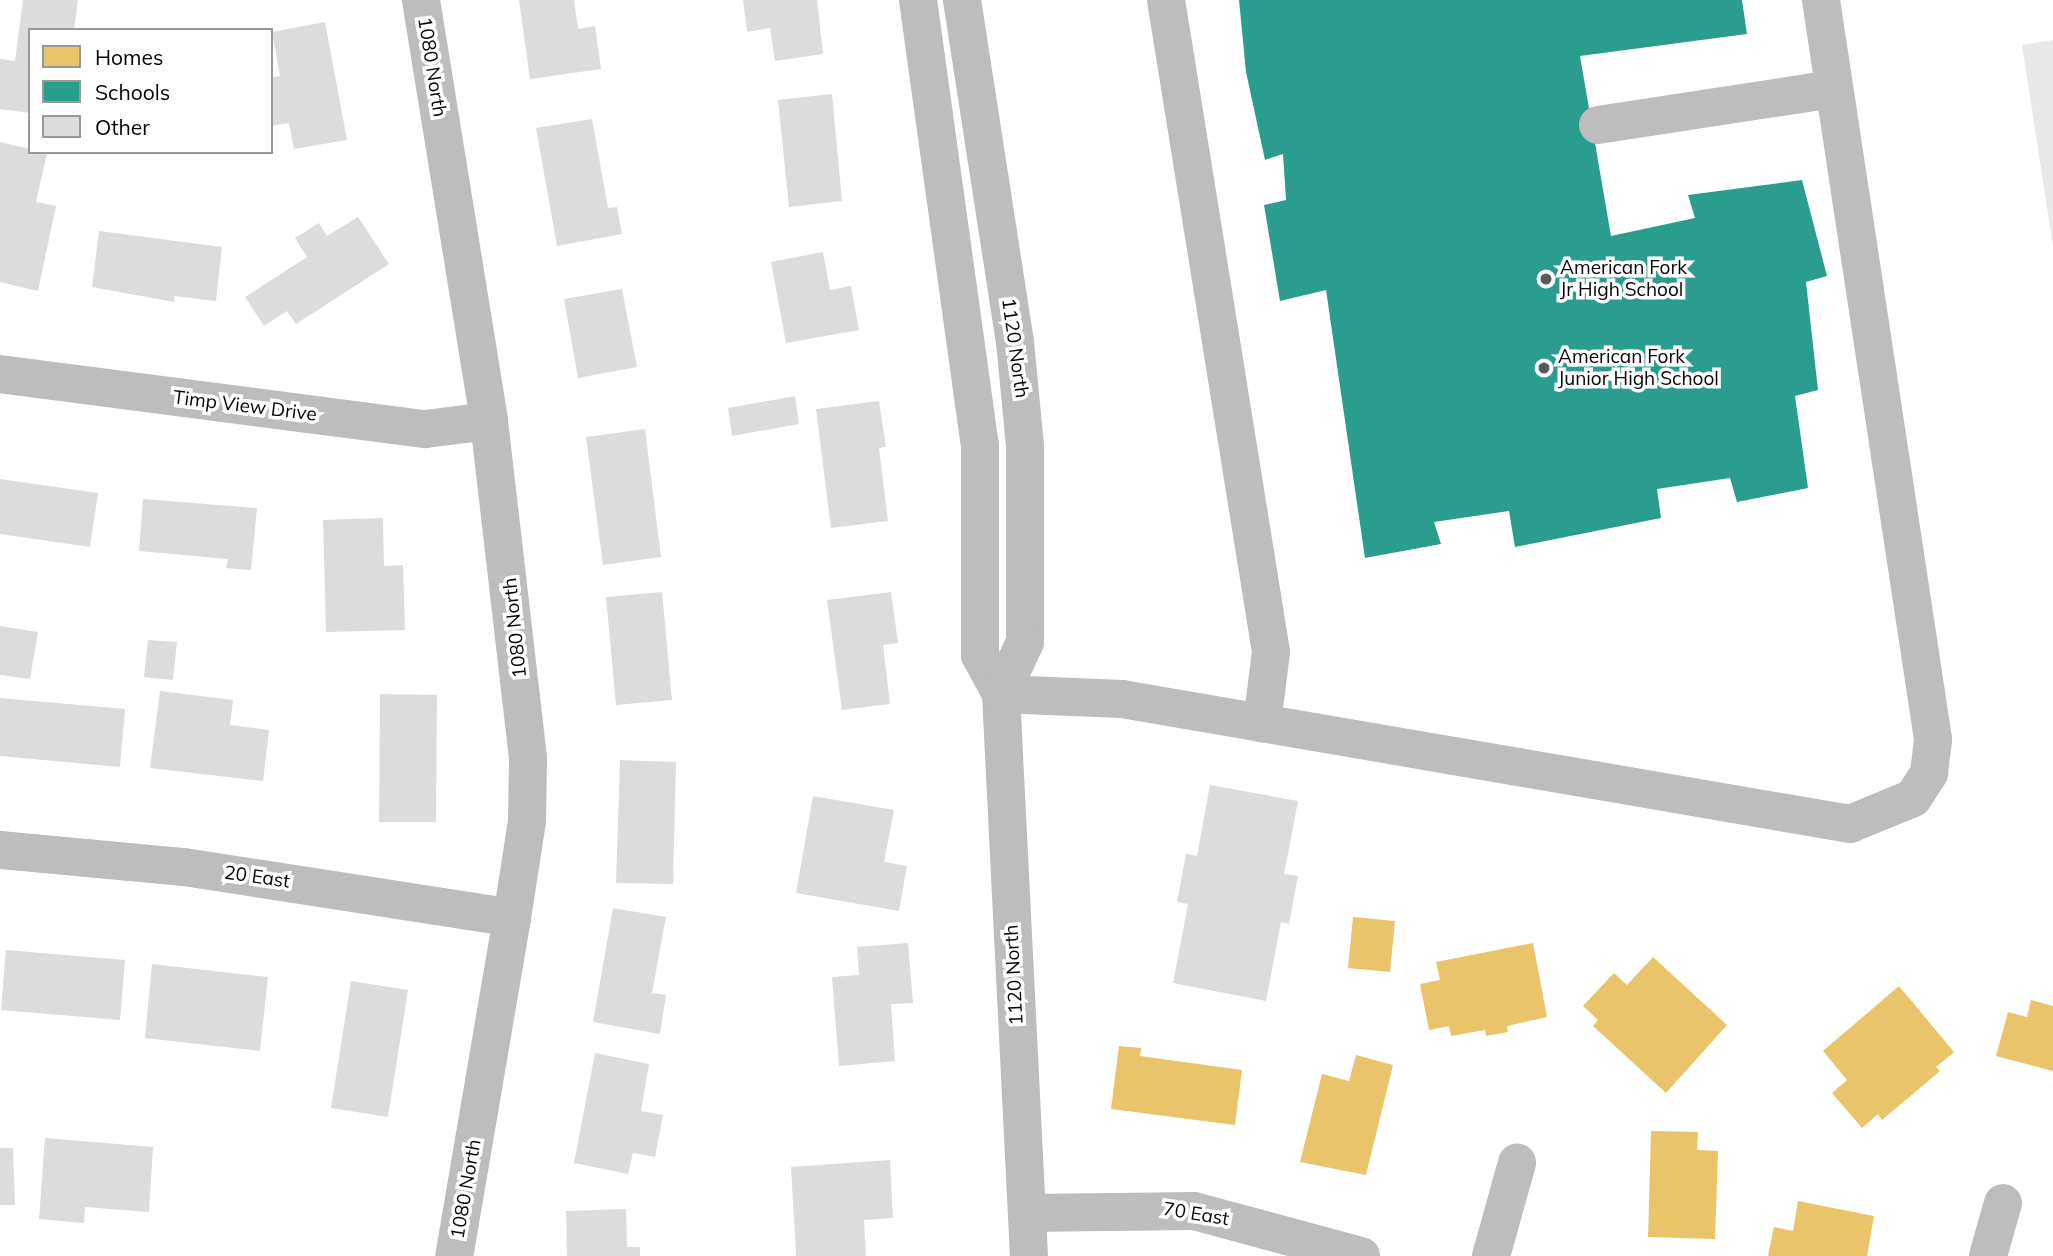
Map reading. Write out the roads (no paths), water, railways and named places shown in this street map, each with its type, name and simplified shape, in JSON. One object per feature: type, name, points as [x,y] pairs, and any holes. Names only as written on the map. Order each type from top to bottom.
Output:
[{"type":"street","name":"1080 North","points":[[421,0],[489,421],[528,759],[527,821],[454,1256]]},
{"type":"street","name":"1120 North","points":[[918,0],[976,397],[980,444],[980,654],[1001,694],[1030,1256]]},
{"type":"street","name":"1120 North","points":[[962,0],[1023,408],[1025,642],[1001,694]]},
{"type":"street","points":[[1166,0],[1271,652],[1262,723]]},
{"type":"street","points":[[1001,694],[1117,699],[1850,824],[1913,798],[1929,774],[1933,739],[1821,0]]},
{"type":"street","points":[[1598,125],[1834,89]]},
{"type":"street","name":"Timp View Drive","points":[[0,374],[425,429],[489,421]]},
{"type":"street","name":"20 East","points":[[0,850],[262,877],[512,918]]},
{"type":"street","points":[[1491,1256],[1517,1163]]},
{"type":"street","points":[[1988,1256],[2003,1203]]},
{"type":"street","name":"70 East","points":[[1027,1213],[1194,1211],[1361,1256]]},
{"type":"place","name":"American Fork Jr High School","points":[[1546,279]]},
{"type":"place","name":"American Fork Junior High School","points":[[1544,368]]}]
